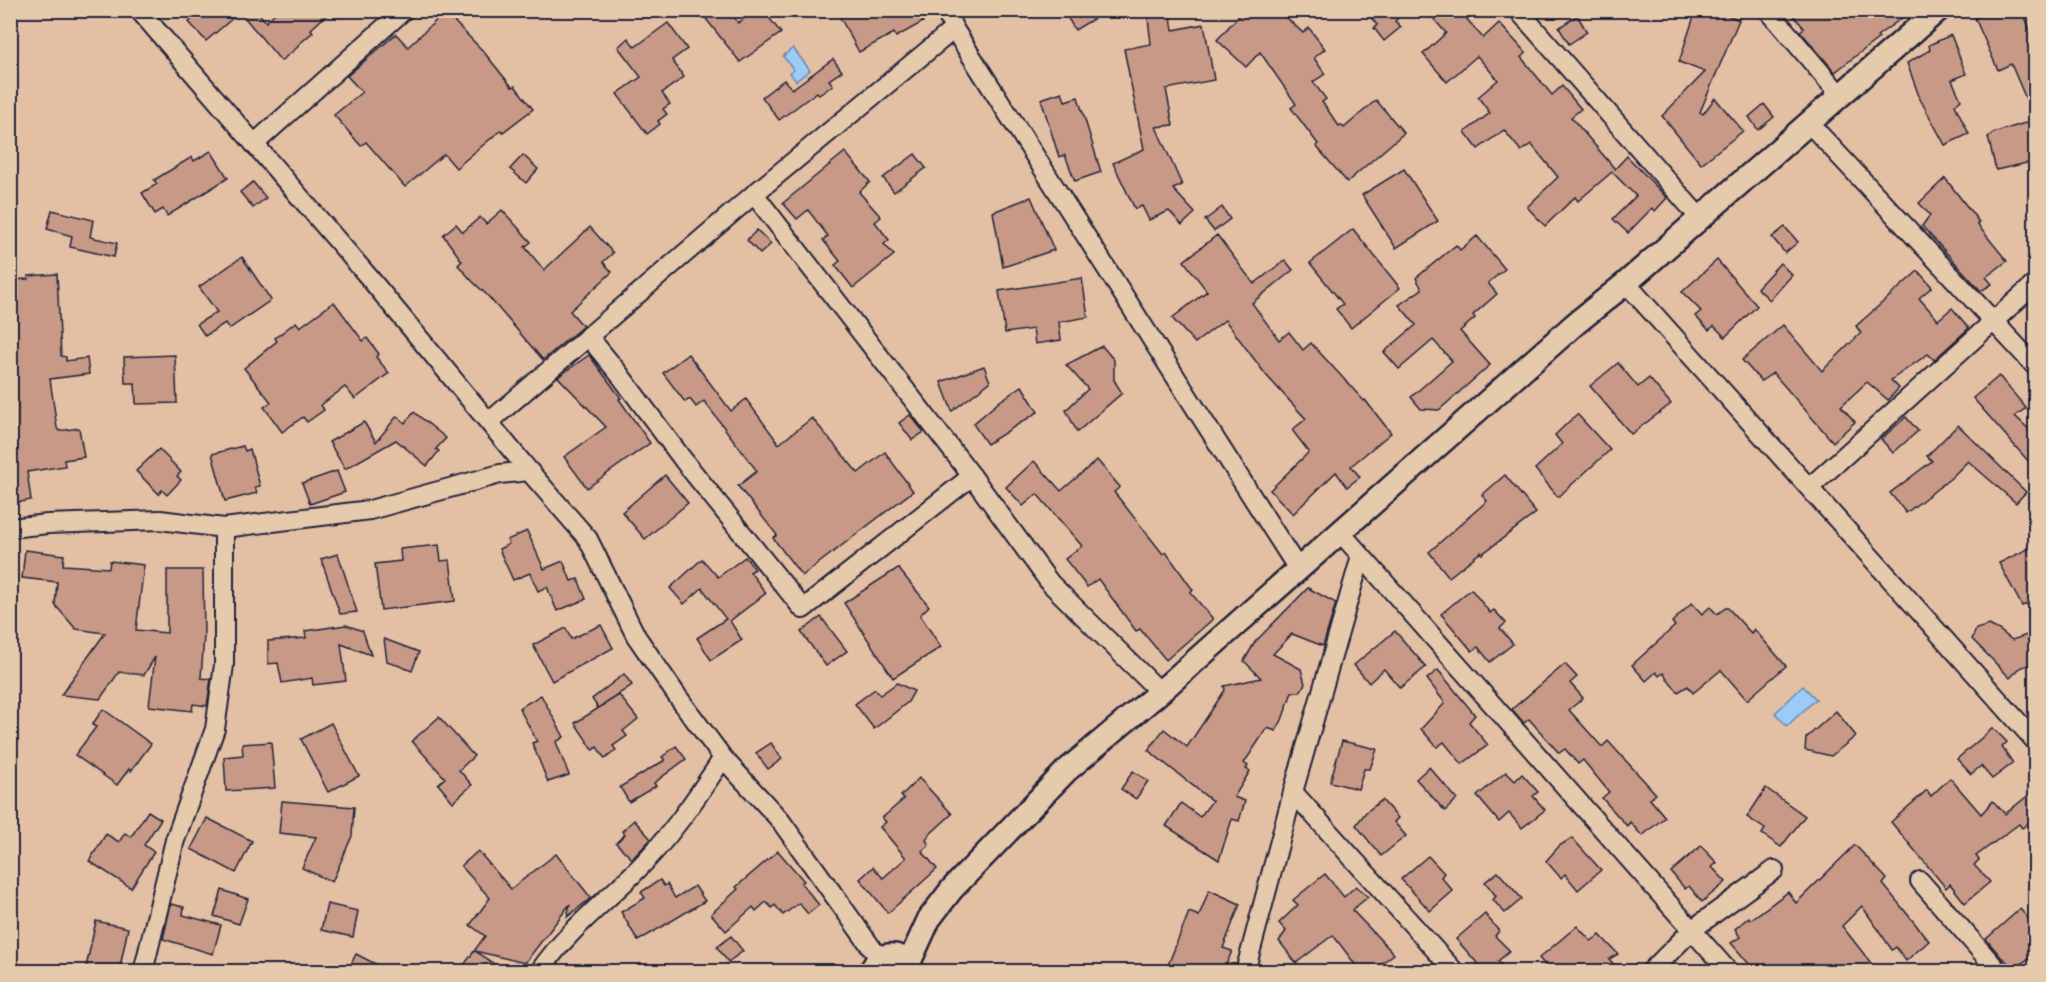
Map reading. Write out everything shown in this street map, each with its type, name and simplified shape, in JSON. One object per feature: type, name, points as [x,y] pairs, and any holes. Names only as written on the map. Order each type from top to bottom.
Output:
[{"type":"street","points":[[139,10],[367,275],[588,539],[636,636],[723,758],[780,820],[874,965],[895,955],[911,967],[929,919],[952,889],[1066,771],[1160,692],[1575,324],[1626,283],[1938,10]]},
{"type":"street","points":[[254,144],[404,10]]},
{"type":"street","points":[[945,10],[954,29],[1298,569]]},
{"type":"street","points":[[1518,10],[1699,217]]},
{"type":"street","points":[[1768,10],[1840,95]]},
{"type":"street","points":[[489,422],[754,194],[954,29]]},
{"type":"street","points":[[1809,123],[2036,367]]},
{"type":"street","points":[[754,194],[972,476],[1050,582],[1160,692]]},
{"type":"street","points":[[1626,283],[2036,742]]},
{"type":"street","points":[[1810,487],[2036,283]]},
{"type":"street","points":[[588,336],[684,461],[803,609],[972,476]]},
{"type":"street","points":[[10,528],[48,524],[160,520],[224,528],[370,510],[500,474],[529,471]]},
{"type":"street","points":[[143,972],[175,840],[215,729],[224,665],[224,528]]},
{"type":"street","points":[[1341,533],[1730,972]]},
{"type":"street","points":[[1245,972],[1293,792],[1361,556]]},
{"type":"street","points":[[539,972],[576,927],[632,875],[675,828],[723,758]]},
{"type":"street","points":[[1293,792],[1455,972]]},
{"type":"street","points":[[1650,972],[1692,929],[1774,870]]},
{"type":"street","points":[[1920,881],[1999,972]]},
{"type":"water","points":[[793,48],[810,70],[796,81],[790,73],[794,70],[783,56]]},
{"type":"water","points":[[1803,686],[1816,699],[1787,726],[1775,713]]},
{"type":"building","points":[[202,10],[256,10],[266,22],[278,10],[332,10],[311,29],[313,32],[299,46],[281,61],[240,12],[206,41],[189,22]]},
{"type":"building","points":[[699,10],[729,10],[738,23],[756,10],[763,10],[781,33],[740,62]]},
{"type":"building","points":[[836,10],[916,10],[923,22],[896,37],[894,33],[859,52]]},
{"type":"building","points":[[1063,10],[1108,10],[1075,30]]},
{"type":"building","points":[[1147,10],[1170,10],[1173,30],[1204,24],[1214,80],[1166,89],[1173,125],[1156,127],[1182,185],[1173,189],[1195,213],[1182,225],[1169,211],[1149,220],[1142,206],[1135,209],[1113,163],[1144,149],[1124,49],[1151,44]]},
{"type":"building","points":[[1244,10],[1278,10],[1303,33],[1309,28],[1325,49],[1314,58],[1325,74],[1313,82],[1326,99],[1322,102],[1339,126],[1344,128],[1376,100],[1404,133],[1347,182],[1316,146],[1318,144],[1291,108],[1296,104],[1260,52],[1246,67],[1217,40]]},
{"type":"building","points":[[1365,10],[1407,10],[1395,21],[1401,27],[1384,41],[1374,28],[1377,25]]},
{"type":"building","points":[[1426,10],[1459,10],[1483,38],[1499,23],[1526,53],[1521,57],[1552,95],[1562,86],[1581,109],[1571,117],[1615,169],[1627,156],[1667,198],[1655,211],[1652,208],[1628,233],[1613,219],[1636,196],[1612,172],[1578,201],[1575,197],[1545,226],[1527,207],[1558,177],[1531,144],[1521,151],[1504,130],[1478,149],[1465,132],[1490,113],[1478,97],[1498,80],[1477,56],[1447,82],[1423,54],[1446,33]]},
{"type":"building","points":[[1696,10],[1716,10],[1739,20],[1700,112],[1703,114],[1715,98],[1743,131],[1701,164],[1662,116],[1705,72],[1679,62]]},
{"type":"building","points":[[1789,10],[1913,10],[1877,36],[1879,38],[1835,72],[1800,31],[1804,28]]},
{"type":"building","points":[[1992,10],[2022,10],[2036,44],[2036,161],[1996,170],[1988,137],[1993,133],[2035,120],[2011,64],[1998,70],[1975,18]]},
{"type":"building","points":[[445,12],[483,51],[512,87],[515,86],[533,109],[503,132],[501,130],[456,168],[444,154],[405,187],[366,142],[361,146],[334,115],[362,92],[347,76],[396,34],[408,47]]},
{"type":"building","points":[[1577,15],[1587,32],[1569,44],[1559,28]]},
{"type":"building","points":[[668,23],[687,49],[672,60],[684,77],[662,93],[670,104],[663,109],[667,114],[658,121],[660,124],[647,134],[617,94],[641,77],[618,47],[628,38],[635,47]]},
{"type":"building","points":[[1951,35],[1966,74],[1952,80],[1961,100],[1955,105],[1969,134],[1945,145],[1920,99],[1907,63],[1930,50],[1929,45]]},
{"type":"building","points":[[833,59],[842,71],[829,80],[833,85],[819,95],[817,92],[779,120],[762,97],[784,80],[792,89]]},
{"type":"building","points":[[1062,92],[1065,101],[1078,97],[1101,172],[1075,181],[1065,155],[1059,157],[1041,99]]},
{"type":"building","points":[[1764,104],[1774,117],[1758,130],[1749,117]]},
{"type":"building","points":[[211,151],[228,178],[167,216],[163,209],[155,214],[142,193],[157,184],[154,180],[192,157],[194,161]]},
{"type":"building","points":[[845,152],[870,182],[859,192],[881,217],[875,222],[889,240],[884,244],[894,255],[853,288],[835,265],[840,261],[823,240],[828,236],[808,210],[797,219],[783,203]]},
{"type":"building","points":[[915,154],[926,168],[894,192],[883,178]]},
{"type":"building","points":[[523,155],[538,169],[526,183],[510,169]]},
{"type":"building","points":[[1404,169],[1438,221],[1396,248],[1362,195]]},
{"type":"building","points":[[1945,178],[1979,222],[1977,224],[2007,261],[1986,277],[1992,284],[1981,291],[1922,226],[1930,215],[1919,203]]},
{"type":"building","points":[[253,182],[266,198],[253,208],[240,192]]},
{"type":"building","points":[[1031,197],[1054,250],[1003,267],[993,212]]},
{"type":"building","points":[[1222,207],[1230,219],[1214,231],[1205,220]]},
{"type":"building","points":[[52,210],[93,220],[90,237],[117,243],[114,257],[70,247],[72,236],[47,229]]},
{"type":"building","points":[[502,210],[531,242],[525,247],[544,270],[590,227],[613,253],[603,262],[612,272],[570,311],[583,326],[543,360],[458,265],[462,261],[443,235],[456,224],[463,232],[480,217],[486,224]]},
{"type":"building","points":[[1785,227],[1798,242],[1785,253],[1772,237]]},
{"type":"building","points":[[1353,229],[1400,288],[1351,328],[1336,309],[1343,304],[1310,263]]},
{"type":"building","points":[[757,230],[771,244],[760,254],[747,240]]},
{"type":"building","points":[[1217,235],[1254,284],[1285,260],[1293,270],[1252,303],[1279,340],[1289,332],[1303,350],[1311,343],[1365,400],[1391,433],[1351,466],[1360,477],[1347,487],[1336,472],[1293,514],[1270,490],[1309,452],[1292,430],[1306,419],[1266,375],[1225,320],[1195,343],[1172,318],[1207,291],[1184,261]]},
{"type":"building","points":[[1477,236],[1505,269],[1488,283],[1497,294],[1473,315],[1475,318],[1460,331],[1490,365],[1439,410],[1421,409],[1411,397],[1452,361],[1433,340],[1399,369],[1384,352],[1416,325],[1399,305],[1422,289],[1416,278],[1456,245],[1460,250]]},
{"type":"building","points":[[242,257],[271,300],[229,329],[225,323],[205,336],[197,324],[217,312],[199,287]]},
{"type":"building","points":[[1717,260],[1757,306],[1725,337],[1714,326],[1709,330],[1695,316],[1701,311],[1682,292]]},
{"type":"building","points":[[1780,263],[1792,275],[1770,300],[1757,288]]},
{"type":"building","points":[[1918,271],[1932,287],[1919,298],[1938,320],[1952,308],[1969,328],[1934,360],[1928,354],[1891,380],[1899,388],[1888,400],[1867,382],[1841,406],[1855,422],[1833,442],[1773,373],[1761,381],[1742,360],[1783,325],[1822,371],[1861,333],[1856,326]]},
{"type":"building","points":[[57,274],[61,356],[66,357],[66,361],[87,358],[89,374],[50,379],[57,428],[59,431],[79,428],[84,457],[64,460],[65,466],[27,472],[31,500],[10,504],[10,280]]},
{"type":"building","points":[[1082,278],[1088,317],[1059,322],[1061,340],[1035,344],[1033,329],[1005,333],[999,291]]},
{"type":"building","points":[[334,302],[363,341],[367,338],[379,354],[376,357],[389,373],[355,399],[345,387],[321,405],[324,410],[307,422],[303,417],[282,432],[264,407],[271,402],[244,368],[277,341],[275,338],[296,322],[300,327]]},
{"type":"building","points":[[1102,346],[1114,360],[1114,380],[1122,393],[1077,432],[1066,410],[1088,389],[1066,365]]},
{"type":"building","points":[[688,354],[731,411],[746,399],[779,444],[812,418],[858,473],[885,452],[913,491],[802,576],[773,538],[777,535],[738,486],[757,471],[704,401],[696,407],[690,399],[685,402],[663,373]]},
{"type":"building","points":[[175,355],[177,403],[136,404],[135,383],[125,383],[124,357]]},
{"type":"building","points":[[589,355],[621,398],[619,399],[650,443],[587,488],[564,457],[606,427],[558,377]]},
{"type":"building","points":[[1618,363],[1638,387],[1649,378],[1671,404],[1631,434],[1590,386]]},
{"type":"building","points":[[984,366],[990,382],[952,411],[941,382]]},
{"type":"building","points":[[1999,376],[2026,408],[2015,416],[2036,436],[2036,470],[1973,398]]},
{"type":"building","points":[[1022,386],[1038,412],[987,444],[973,424]]},
{"type":"building","points":[[414,412],[446,438],[436,449],[439,451],[427,466],[396,440],[345,469],[329,442],[364,422],[376,442],[397,416],[405,423]]},
{"type":"building","points":[[1577,414],[1610,450],[1558,497],[1535,469],[1562,444],[1555,435]]},
{"type":"building","points":[[910,415],[924,432],[912,440],[899,423]]},
{"type":"building","points":[[1906,417],[1918,431],[1893,453],[1881,439]]},
{"type":"building","points":[[1958,425],[2026,492],[2016,503],[1968,461],[1951,478],[1906,513],[1890,493],[1932,461],[1927,456]]},
{"type":"building","points":[[243,446],[245,451],[250,449],[260,486],[255,487],[257,493],[225,501],[212,454]]},
{"type":"building","points":[[159,449],[181,472],[177,476],[181,480],[167,495],[162,490],[159,494],[136,471]]},
{"type":"building","points":[[1097,460],[1120,487],[1114,492],[1163,554],[1166,552],[1193,590],[1190,592],[1213,619],[1166,660],[1140,629],[1136,631],[1098,579],[1087,587],[1065,559],[1082,546],[1037,494],[1023,506],[1006,487],[1034,461],[1061,491]]},
{"type":"building","points":[[337,471],[345,492],[310,504],[302,483]]},
{"type":"building","points":[[665,475],[688,503],[645,539],[622,512]]},
{"type":"building","points":[[1505,475],[1536,513],[1449,577],[1429,552],[1487,501],[1482,495]]},
{"type":"building","points":[[527,531],[544,569],[563,561],[571,581],[578,579],[586,599],[557,611],[547,587],[538,591],[530,573],[513,580],[499,549],[509,544],[507,540]]},
{"type":"building","points":[[439,545],[441,561],[450,560],[455,601],[381,610],[375,564],[401,561],[400,549]]},
{"type":"building","points":[[2036,545],[2036,600],[2022,606],[1999,563]]},
{"type":"building","points":[[25,550],[64,555],[63,565],[109,568],[110,561],[144,565],[136,630],[167,633],[167,570],[203,570],[204,636],[201,678],[211,679],[207,706],[193,704],[192,711],[149,706],[155,657],[144,675],[119,672],[100,699],[61,695],[105,633],[76,629],[55,605],[57,582],[22,578]]},
{"type":"building","points":[[338,554],[357,612],[340,614],[321,559]]},
{"type":"building","points":[[745,557],[755,569],[750,572],[766,593],[730,621],[742,640],[711,660],[697,638],[726,619],[702,588],[684,604],[670,588],[702,559],[718,577]]},
{"type":"building","points":[[898,568],[929,606],[920,615],[941,647],[893,678],[844,603]]},
{"type":"building","points":[[1308,588],[1336,603],[1323,646],[1292,634],[1273,654],[1301,669],[1305,684],[1300,692],[1292,692],[1276,731],[1267,728],[1244,763],[1248,766],[1246,769],[1250,771],[1234,797],[1245,801],[1239,821],[1232,819],[1219,860],[1166,826],[1181,803],[1200,817],[1212,801],[1148,750],[1164,729],[1187,747],[1225,690],[1224,686],[1261,678],[1244,661],[1255,642]]},
{"type":"building","points":[[1471,589],[1490,613],[1494,610],[1506,623],[1500,628],[1513,644],[1490,662],[1478,647],[1472,651],[1441,614]]},
{"type":"building","points":[[1692,603],[1702,614],[1710,607],[1717,614],[1727,607],[1751,633],[1754,629],[1786,666],[1747,700],[1721,670],[1693,693],[1688,686],[1678,692],[1663,673],[1659,676],[1656,672],[1646,681],[1632,665],[1675,626],[1672,622]]},
{"type":"building","points":[[821,617],[847,651],[826,666],[801,632]]},
{"type":"building","points":[[346,625],[363,631],[371,655],[341,644],[346,681],[313,685],[312,678],[282,683],[278,663],[268,664],[268,641],[306,638],[305,631]]},
{"type":"building","points":[[601,625],[613,648],[552,681],[533,645],[566,628],[571,639]]},
{"type":"building","points":[[1989,625],[2012,640],[2036,632],[2036,662],[2020,668],[2010,678],[1972,639],[1976,629]]},
{"type":"building","points":[[1395,631],[1426,667],[1400,688],[1384,669],[1369,683],[1354,665]]},
{"type":"building","points":[[384,639],[419,652],[412,671],[387,661]]},
{"type":"building","points":[[1565,664],[1577,677],[1570,683],[1583,698],[1569,710],[1602,747],[1608,741],[1656,794],[1650,799],[1665,817],[1642,836],[1630,822],[1627,826],[1602,798],[1609,792],[1583,760],[1578,764],[1565,749],[1559,753],[1529,719],[1524,723],[1512,709]]},
{"type":"building","points":[[1438,670],[1475,715],[1469,722],[1488,745],[1462,764],[1444,742],[1437,747],[1421,729],[1445,703],[1427,679]]},
{"type":"building","points":[[624,674],[632,685],[598,708],[592,699]]},
{"type":"building","points":[[897,683],[914,691],[908,702],[874,729],[855,704],[875,689],[880,695]]},
{"type":"building","points":[[541,695],[564,737],[556,742],[569,775],[548,782],[532,743],[537,741],[519,708]]},
{"type":"building","points":[[619,695],[638,719],[623,731],[627,736],[613,746],[616,750],[605,759],[597,747],[593,750],[575,723]]},
{"type":"building","points":[[103,709],[151,744],[131,771],[129,769],[117,785],[75,755],[96,727],[92,725]]},
{"type":"building","points":[[1836,711],[1856,736],[1831,756],[1805,750],[1806,738]]},
{"type":"building","points":[[439,717],[474,756],[459,770],[472,785],[453,802],[438,784],[445,778],[412,741]]},
{"type":"building","points":[[331,723],[359,776],[328,792],[301,739]]},
{"type":"building","points":[[1993,728],[2007,742],[2002,747],[2013,763],[1992,779],[1981,766],[1971,774],[1957,759]]},
{"type":"building","points":[[1342,741],[1377,749],[1370,769],[1364,769],[1358,789],[1330,782]]},
{"type":"building","points":[[271,742],[275,788],[226,791],[224,757],[243,755],[242,744]]},
{"type":"building","points":[[771,743],[782,759],[768,769],[756,753]]},
{"type":"building","points":[[676,746],[686,759],[654,783],[656,786],[629,802],[620,787],[665,760],[662,757]]},
{"type":"building","points":[[1429,767],[1457,799],[1445,811],[1416,779]]},
{"type":"building","points":[[1133,771],[1148,781],[1136,799],[1121,789]]},
{"type":"building","points":[[1506,772],[1515,781],[1522,774],[1538,792],[1533,796],[1545,810],[1522,828],[1509,813],[1499,822],[1477,796]]},
{"type":"building","points":[[919,778],[952,814],[929,835],[926,840],[929,845],[922,851],[937,869],[888,913],[860,879],[873,867],[883,878],[906,858],[880,827],[886,822],[882,818],[904,799],[901,796]]},
{"type":"building","points":[[1950,778],[1981,814],[1993,801],[2005,814],[2036,789],[2036,818],[2022,828],[2019,824],[1976,856],[1979,860],[1974,865],[1990,882],[1965,903],[1950,884],[1946,888],[1891,822],[1927,790],[1931,796]]},
{"type":"building","points":[[1766,788],[1805,816],[1781,847],[1762,834],[1765,829],[1747,817]]},
{"type":"building","points":[[1382,800],[1398,818],[1394,822],[1406,836],[1381,856],[1356,825],[1366,812]]},
{"type":"building","points":[[282,801],[354,807],[352,836],[332,882],[302,868],[316,837],[279,833]]},
{"type":"building","points":[[148,811],[161,819],[144,845],[154,852],[131,888],[89,861],[106,834],[119,842],[125,833],[131,837]]},
{"type":"building","points":[[207,818],[252,841],[236,873],[191,849]]},
{"type":"building","points":[[634,820],[651,839],[632,859],[616,843],[625,834],[622,831]]},
{"type":"building","points":[[1572,838],[1601,870],[1578,890],[1565,874],[1561,878],[1546,861],[1559,846]]},
{"type":"building","points":[[1855,845],[1887,879],[1883,884],[1929,941],[1906,961],[1896,947],[1892,950],[1862,906],[1842,926],[1878,972],[1756,972],[1731,943],[1740,937],[1735,929],[1749,917],[1750,920],[1788,892],[1796,903]]},
{"type":"building","points":[[1701,846],[1717,863],[1712,867],[1726,882],[1702,902],[1689,886],[1685,889],[1671,872]]},
{"type":"building","points":[[478,851],[511,889],[556,854],[591,898],[567,917],[570,904],[525,963],[475,951],[506,972],[459,972],[485,936],[470,925],[490,898],[461,866]]},
{"type":"building","points":[[778,851],[804,881],[801,883],[819,905],[808,914],[799,903],[783,915],[775,905],[772,908],[766,902],[756,911],[753,907],[726,931],[711,914],[738,889],[736,887]]},
{"type":"building","points":[[1428,856],[1444,873],[1441,877],[1453,891],[1430,911],[1401,879]]},
{"type":"building","points":[[1498,872],[1522,899],[1505,913],[1493,900],[1496,896],[1485,882]]},
{"type":"building","points":[[1325,874],[1344,897],[1356,886],[1368,897],[1352,910],[1394,954],[1370,972],[1361,972],[1333,935],[1296,963],[1279,941],[1286,931],[1279,923],[1298,905],[1293,900]]},
{"type":"building","points":[[660,880],[664,886],[667,884],[675,898],[695,886],[705,901],[638,941],[621,912],[645,898],[641,892]]},
{"type":"building","points":[[222,890],[248,899],[239,924],[214,916]]},
{"type":"building","points":[[1209,890],[1240,904],[1223,948],[1232,951],[1223,972],[1185,972],[1168,965],[1189,912],[1199,916]]},
{"type":"building","points":[[171,904],[184,907],[183,915],[221,925],[213,954],[163,939]]},
{"type":"building","points":[[327,904],[358,911],[353,937],[321,930]]},
{"type":"building","points":[[2020,909],[2036,927],[2028,935],[2036,945],[2036,953],[2015,968],[2001,957],[1986,939]]},
{"type":"building","points":[[1485,914],[1499,931],[1495,936],[1510,951],[1498,961],[1508,972],[1485,972],[1456,939]]},
{"type":"building","points":[[96,921],[128,928],[119,972],[85,972]]},
{"type":"building","points":[[1577,926],[1591,941],[1600,935],[1618,954],[1609,959],[1621,972],[1551,972],[1539,958]]},
{"type":"building","points":[[731,936],[743,951],[728,962],[717,947]]},
{"type":"building","points":[[356,954],[391,972],[347,972]]}]
